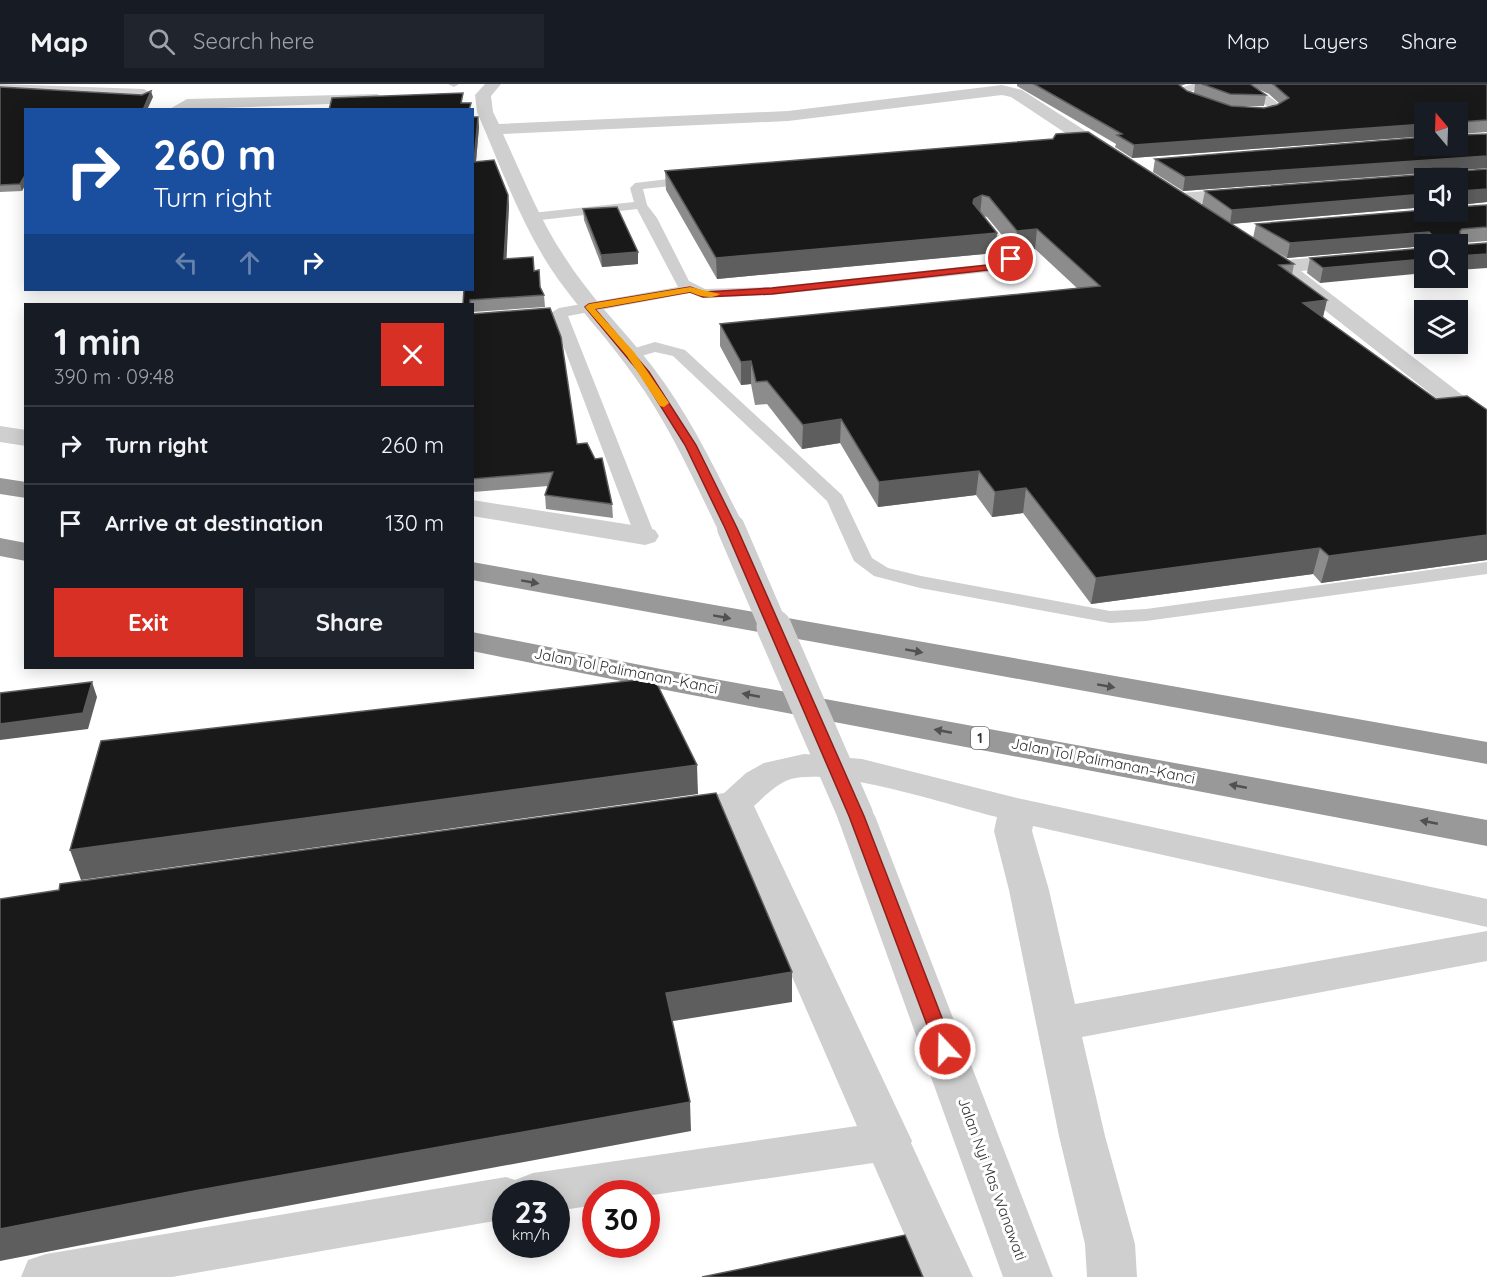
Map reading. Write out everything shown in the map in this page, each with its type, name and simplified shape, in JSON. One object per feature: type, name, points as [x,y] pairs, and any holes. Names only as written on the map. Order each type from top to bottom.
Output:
[{"type":"highway","points":[[0,486],[24,490]]},
{"type":"highway","points":[[0,547],[24,552]]},
{"type":"highway","points":[[474,571],[1487,753]]},
{"type":"highway","name":"Jalan Tol Palimanan–Kanci","points":[[474,641],[671,681],[1487,833]]},
{"type":"street","points":[[0,86],[144,94]]},
{"type":"street","points":[[438,97],[469,90]]},
{"type":"street","name":"Jalan Nyi Mas Wanawati","points":[[469,90],[485,112],[532,217],[554,257],[589,307],[631,354],[690,445],[731,528],[856,816],[1028,1277]]},
{"type":"street","points":[[492,129],[788,116],[1002,90],[1016,93],[1206,219]]},
{"type":"street","points":[[180,108],[187,104],[393,98]]},
{"type":"street","points":[[1126,166],[1162,163]]},
{"type":"street","points":[[1178,199],[1263,192]]},
{"type":"street","points":[[1235,238],[1282,267],[1487,426]]},
{"type":"street","points":[[1282,267],[1414,255]]},
{"type":"street","points":[[0,434],[24,438]]},
{"type":"street","points":[[474,508],[645,536]]},
{"type":"street","points":[[640,817],[735,804],[759,781],[777,771],[804,765],[862,771],[1017,810],[1487,913]]},
{"type":"street","points":[[735,804],[948,1277]]},
{"type":"street","points":[[1017,810],[1013,831],[1029,890],[1082,1136],[1110,1244],[1112,1277]]},
{"type":"street","points":[[1059,1024],[1487,946]]},
{"type":"street","points":[[570,1188],[668,1172],[889,1142]]},
{"type":"street","points":[[46,1277],[492,1200]]},
{"type":"lane","points":[[1205,84],[1184,90],[1182,94],[1216,111]]},
{"type":"lane","points":[[1239,84],[1278,110],[1244,114]]},
{"type":"lane","points":[[704,179],[636,188],[641,205],[650,218],[683,284],[690,290],[703,294],[772,291],[988,268],[1008,263],[1011,259],[980,220]]},
{"type":"lane","points":[[532,217],[641,205]]},
{"type":"lane","points":[[645,536],[553,314],[690,290]]},
{"type":"lane","points":[[631,354],[654,346],[666,347],[679,353],[835,499],[864,561],[881,572],[920,582],[1110,617],[1158,614],[1487,568]]},
{"type":"building","points":[[1034,84],[1178,84],[1187,91],[1231,106],[1264,108],[1277,105],[1289,98],[1273,84],[1487,84],[1487,120],[1468,121],[1468,102],[1414,102],[1414,125],[1134,145],[1117,135],[1122,134]]},
{"type":"building","points":[[1202,84],[1250,84],[1266,95],[1230,94]]},
{"type":"building","points":[[0,87],[142,95],[151,91],[144,108],[24,108],[24,177],[20,184],[0,185]]},
{"type":"building","points":[[463,93],[461,103],[471,103],[470,108],[330,108],[332,98]]},
{"type":"building","points":[[474,117],[478,117],[474,162]]},
{"type":"building","points":[[1088,132],[1294,264],[1279,265],[1327,300],[1303,303],[1436,399],[1467,396],[1487,410],[1487,535],[1329,556],[1320,548],[1096,578],[1026,488],[995,492],[979,471],[879,482],[841,419],[803,425],[767,381],[756,382],[751,361],[741,362],[720,324],[1100,286],[1037,229],[1017,231],[989,197],[982,195],[974,199],[973,203],[997,233],[716,258],[665,171],[1053,139],[1056,134]]},
{"type":"building","points":[[1487,134],[1487,156],[1185,177],[1155,159],[1414,138],[1414,156],[1468,156],[1468,135]]},
{"type":"building","points":[[494,160],[508,195],[504,259],[533,257],[534,271],[539,270],[540,287],[544,295],[470,300],[470,303],[463,303],[464,291],[474,291],[474,162]]},
{"type":"building","points":[[1460,167],[1460,168],[1431,168]]},
{"type":"building","points":[[1487,169],[1487,189],[1468,191],[1468,171]]},
{"type":"building","points":[[1414,175],[1414,195],[1232,210],[1205,191]]},
{"type":"building","points":[[1487,205],[1487,227],[1462,229],[1460,234],[1431,234],[1429,232],[1290,243],[1256,224],[1414,211],[1414,222],[1468,222],[1468,206]]},
{"type":"building","points":[[617,207],[638,252],[601,255],[583,209]]},
{"type":"building","points":[[1487,243],[1487,254],[1468,255],[1468,245]]},
{"type":"building","points":[[1414,249],[1414,260],[1323,268],[1310,258]]},
{"type":"building","points":[[550,308],[561,337],[577,444],[587,443],[595,459],[602,458],[612,504],[545,495],[553,472],[474,479],[474,314]]},
{"type":"building","points":[[654,678],[697,765],[70,850],[101,741]]},
{"type":"building","points":[[92,682],[83,713],[0,724],[0,693]]},
{"type":"building","points":[[716,793],[792,972],[666,993],[690,1102],[194,1191],[0,1229],[0,899],[59,890],[60,884]]},
{"type":"building","points":[[905,1235],[923,1277],[702,1277]]},
{"type":"slow traffic","points":[[664,403],[631,354],[589,307],[690,290],[703,294],[715,294]]},
{"type":"route","points":[[945,1049],[856,816],[731,528],[690,445],[644,372],[589,307],[690,290],[703,294],[772,291],[988,268],[1008,263],[1011,259]]}]
